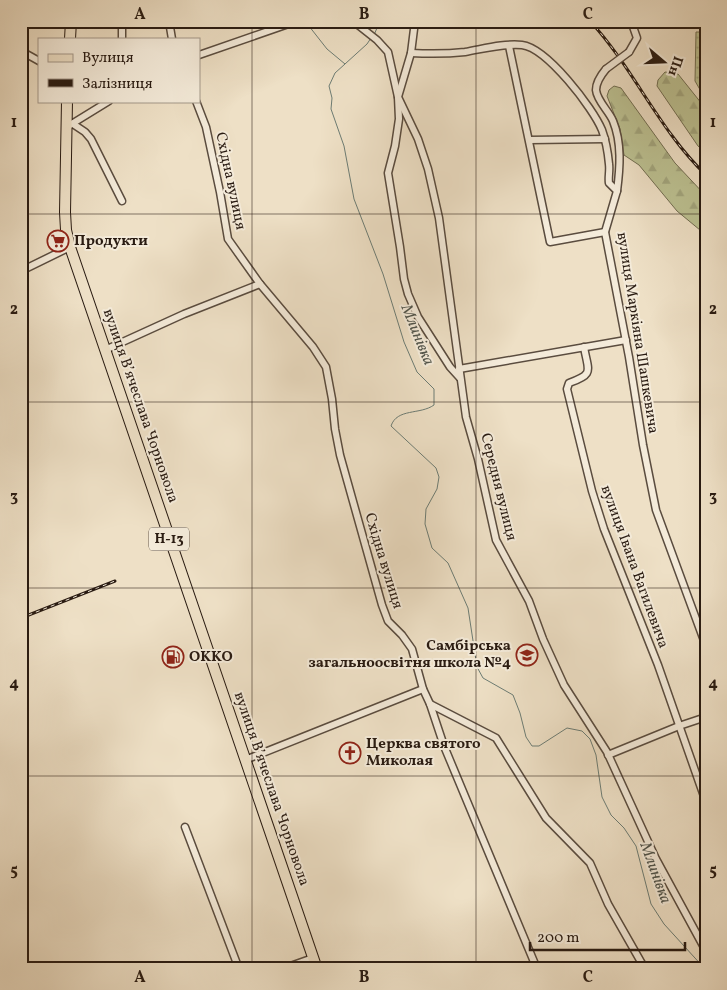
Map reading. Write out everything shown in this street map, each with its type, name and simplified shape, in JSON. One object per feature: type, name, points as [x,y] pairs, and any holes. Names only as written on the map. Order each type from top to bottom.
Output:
[{"type":"main road","points":[[70,38],[72,21]]},
{"type":"main road","name":"вулиця Вʼячеслава Чорновола","points":[[67,102],[69,125],[65,212],[70,247],[317,969]]},
{"type":"street","points":[[122,21],[122,38]]},
{"type":"street","points":[[169,21],[172,38]]},
{"type":"street","points":[[200,55],[297,21]]},
{"type":"street","points":[[353,21],[377,40],[388,52],[398,97],[399,119],[388,173],[404,279],[418,317],[450,367],[460,379]]},
{"type":"street","points":[[398,97],[411,54],[415,21]]},
{"type":"street","name":"вулиця Маркіяна Шашкевича","points":[[631,21],[637,38],[629,52],[606,68],[596,88],[616,129],[620,170],[617,191],[606,232],[656,510],[706,646]]},
{"type":"street","points":[[411,54],[442,54],[522,45],[528,47],[569,81],[594,115],[605,139],[609,166],[608,179],[617,191]]},
{"type":"street","points":[[509,46],[550,242],[606,232]]},
{"type":"street","points":[[21,50],[38,60]]},
{"type":"street","name":"Середня вулиця","points":[[398,97],[418,139],[428,169],[437,208],[466,417],[478,458],[496,540],[530,601],[543,639],[564,686],[608,755],[656,859],[706,951]]},
{"type":"street","points":[[69,125],[107,102]]},
{"type":"street","name":"Східна вулиця","points":[[196,102],[206,127],[228,239],[260,284],[313,348],[326,367],[340,455],[382,605],[388,621],[402,635],[412,649],[422,690],[430,704],[444,746],[537,969]]},
{"type":"street","points":[[69,125],[86,132],[91,139],[122,201]]},
{"type":"street","points":[[530,140],[605,139]]},
{"type":"street","points":[[21,271],[70,247]]},
{"type":"street","points":[[105,350],[184,314],[260,284]]},
{"type":"street","points":[[459,369],[626,340]]},
{"type":"street","name":"вулиця Івана Вагилевича","points":[[584,347],[588,370],[586,375],[584,378],[569,383],[567,389],[592,491],[604,529],[658,665],[706,802]]},
{"type":"street","points":[[245,760],[422,690]]},
{"type":"street","points":[[430,704],[496,738],[546,818],[590,863],[608,904],[645,969]]},
{"type":"street","points":[[608,755],[706,717]]},
{"type":"street","points":[[185,828],[239,969]]},
{"type":"street","points":[[282,969],[313,958]]},
{"type":"green space","points":[[635,21],[706,21],[706,27],[637,24]]},
{"type":"green space","points":[[696,32],[706,32],[706,100],[695,81]]},
{"type":"green space","points":[[665,72],[678,74],[706,109],[706,153],[698,146],[657,86],[658,80]]},
{"type":"green space","points":[[614,86],[621,88],[675,163],[706,196],[706,235],[677,211],[639,165],[624,155],[620,129],[607,96],[609,90]]},
{"type":"waterway","name":"Млинівка","points":[[305,21],[327,49],[345,64],[335,73],[329,86],[332,98],[331,109],[344,146],[354,199],[383,274],[404,342],[417,372],[434,389],[434,405],[404,414],[394,420],[391,426],[436,468],[439,477],[437,489],[426,509],[425,524],[432,548],[448,563],[468,608],[477,667],[483,678],[513,695],[526,737],[532,746],[539,746],[567,728],[582,731],[590,739],[596,755],[602,797],[611,815],[624,828],[636,846],[651,904],[664,924],[705,969]]},
{"type":"waterway","points":[[374,35],[378,21]]},
{"type":"waterway","points":[[345,64],[371,38]]},
{"type":"railway","points":[[590,21],[620,59],[674,139],[706,175]]},
{"type":"railway","points":[[21,618],[115,581]]},
{"type":"place","name":"Продукти","points":[[58,241]]},
{"type":"place","name":"Самбірська загальноосвітня школа №4","points":[[527,655]]},
{"type":"place","name":"OKKO","points":[[173,657]]},
{"type":"place","name":"Церква святого Миколая","points":[[350,753]]}]
